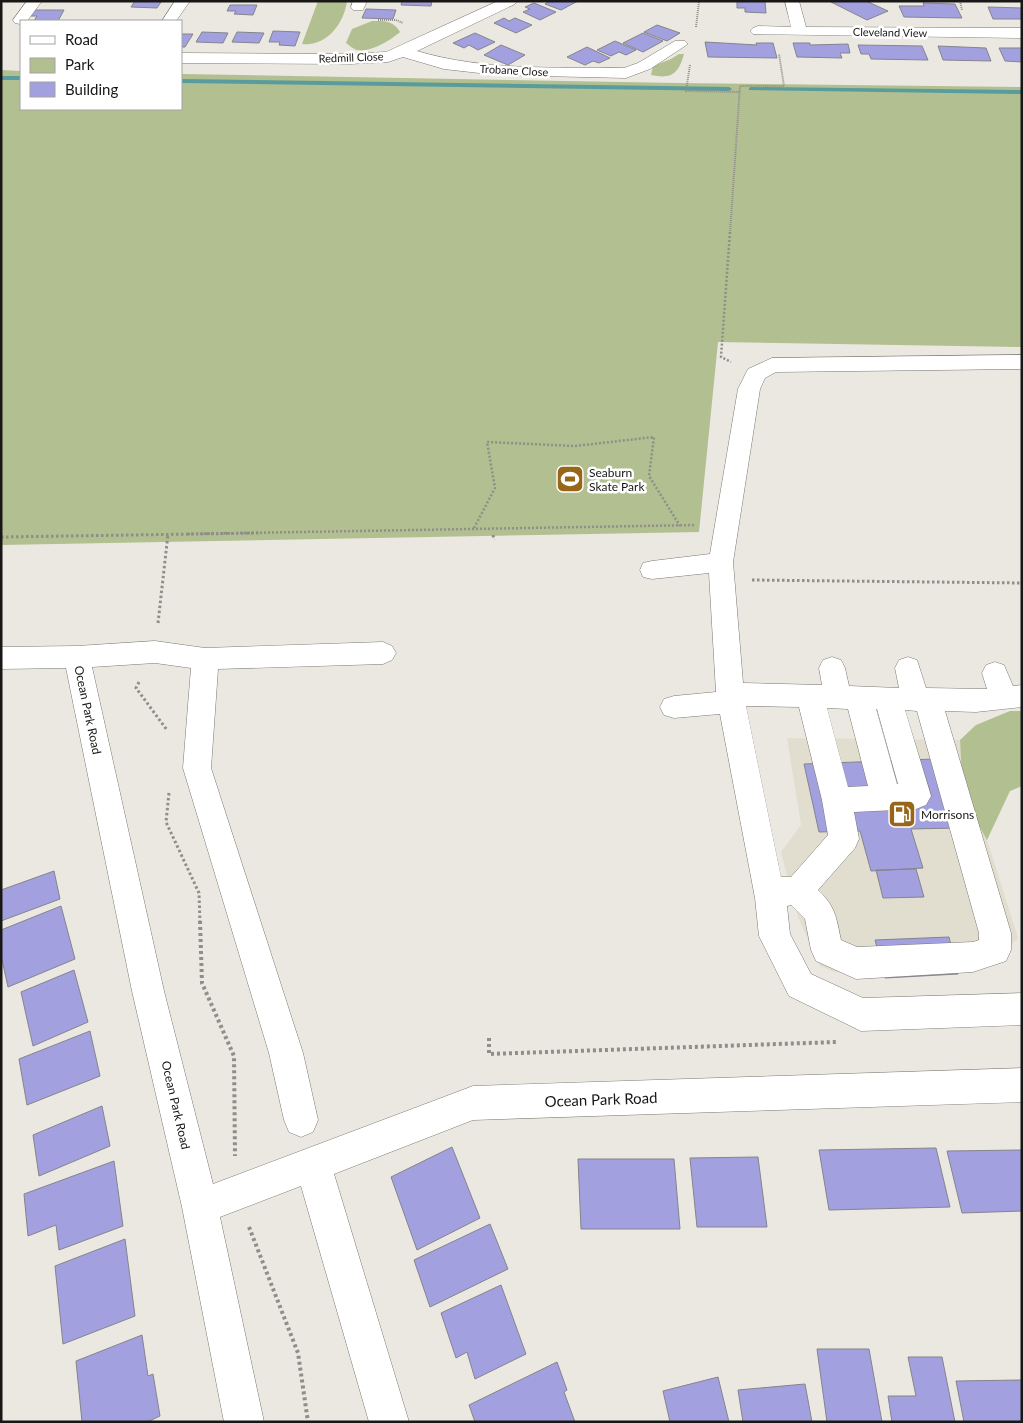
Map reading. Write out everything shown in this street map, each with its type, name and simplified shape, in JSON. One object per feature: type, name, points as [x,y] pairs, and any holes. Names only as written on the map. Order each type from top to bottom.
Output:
[{"type":"street","points":[[20,20],[35,1]]},
{"type":"street","points":[[170,20],[183,1]]},
{"type":"street","name":"Redmill Close","points":[[182,58],[349,59],[388,57],[434,38],[510,1]]},
{"type":"street","points":[[792,1],[800,31]]},
{"type":"street","name":"Cleveland View","points":[[758,31],[1022,33]]},
{"type":"street","name":"Trobane Close","points":[[403,52],[444,64],[497,70],[560,66],[626,73],[644,66],[680,44]]},
{"type":"street","points":[[1022,362],[772,365],[756,374],[749,389],[727,525],[722,572],[731,698],[783,891],[775,936],[800,985],[860,1015],[1022,1009]]},
{"type":"street","points":[[652,570],[722,572]]},
{"type":"street","name":"Ocean Park Road","points":[[244,1422],[200,1208],[148,990],[77,657],[155,652],[205,659],[383,653]]},
{"type":"street","points":[[1,658],[77,657]]},
{"type":"street","points":[[205,659],[197,768],[286,1053],[301,1120]]},
{"type":"street","points":[[783,891],[844,839],[847,799],[832,668]]},
{"type":"street","points":[[847,799],[916,796],[908,668]]},
{"type":"street","points":[[674,707],[731,698],[834,697],[976,701],[1007,689]]},
{"type":"street","points":[[834,697],[886,798]]},
{"type":"street","points":[[783,891],[819,912],[828,950],[856,963],[973,957],[995,950],[995,933],[910,699]]},
{"type":"street","name":"Ocean Park Road","points":[[200,1208],[473,1103],[1022,1085]]},
{"type":"street","points":[[313,1164],[389,1422]]},
{"type":"path","points":[[359,4],[353,20],[396,20],[434,38]]},
{"type":"path","points":[[756,374],[722,357],[740,86],[784,86],[776,31]]},
{"type":"path","points":[[686,86],[686,91],[740,92]]},
{"type":"path","points":[[474,528],[495,488],[487,442],[576,446],[654,437],[649,476],[680,526]]},
{"type":"path","points":[[1,537],[727,525]]},
{"type":"path","points":[[168,534],[155,652],[136,688],[170,734]]},
{"type":"path","points":[[493,535],[494,540]]},
{"type":"path","points":[[722,572],[739,579],[771,581],[1022,583]]},
{"type":"path","points":[[170,786],[166,822],[199,893],[202,984],[234,1056],[236,1193],[298,1353],[308,1422]]},
{"type":"path","points":[[490,1038],[489,1054],[844,1042]]},
{"type":"shaded area","points":[[787,738],[960,740],[963,797],[987,840],[1018,938],[990,965],[889,976],[834,972],[820,966],[798,917],[781,852],[801,825]]},
{"type":"green space","points":[[318,1],[347,1],[338,26],[326,38],[311,44],[302,44]]},
{"type":"green space","points":[[372,21],[391,23],[400,32],[386,42],[368,50],[357,50],[346,43],[352,29]]},
{"type":"green space","points":[[679,54],[684,54],[679,67],[673,74],[669,76],[651,75],[653,66]]},
{"type":"green space","points":[[1,70],[20,71],[20,110],[182,110],[182,74],[1022,87],[1022,347],[718,342],[699,532],[1,545]]},
{"type":"green space","points":[[1010,711],[1022,711],[1022,786],[1010,791],[987,840],[963,797],[960,740],[976,725]]},
{"type":"building","points":[[135,1],[161,2],[157,8],[131,7]]},
{"type":"building","points":[[402,1],[432,1],[431,6],[401,5]]},
{"type":"building","points":[[550,1],[578,1],[561,10],[545,4]]},
{"type":"building","points":[[737,1],[765,1],[766,13],[745,12],[745,8],[737,8]]},
{"type":"building","points":[[866,1],[888,11],[867,20],[831,2]]},
{"type":"building","points":[[534,3],[556,12],[540,20],[523,12],[530,9],[525,7]]},
{"type":"building","points":[[923,3],[955,4],[962,18],[904,17],[899,6],[924,6]]},
{"type":"building","points":[[230,5],[257,5],[253,15],[234,14],[236,11],[227,11]]},
{"type":"building","points":[[988,7],[1022,8],[1022,19],[993,19]]},
{"type":"building","points":[[366,9],[396,10],[393,19],[362,18]]},
{"type":"building","points":[[34,10],[64,10],[59,20],[35,20],[37,16],[30,16]]},
{"type":"building","points":[[504,18],[509,21],[515,18],[532,25],[516,33],[494,23]]},
{"type":"building","points":[[657,25],[680,33],[667,41],[644,32]]},
{"type":"building","points":[[273,31],[300,32],[295,46],[279,45],[280,42],[269,42]]},
{"type":"building","points":[[202,32],[228,33],[223,43],[196,42]]},
{"type":"building","points":[[237,32],[264,33],[259,43],[232,42]]},
{"type":"building","points":[[475,33],[495,42],[478,50],[469,45],[464,48],[453,43]]},
{"type":"building","points":[[643,33],[663,41],[643,52],[623,43]]},
{"type":"building","points":[[182,34],[193,34],[185,47],[182,47]]},
{"type":"building","points":[[615,41],[636,50],[626,55],[619,52],[611,56],[597,50]]},
{"type":"building","points":[[705,42],[757,45],[756,43],[773,43],[777,58],[708,57]]},
{"type":"building","points":[[793,43],[810,43],[810,45],[848,44],[850,53],[840,53],[842,58],[797,57]]},
{"type":"building","points":[[501,45],[525,55],[508,65],[484,55]]},
{"type":"building","points":[[858,45],[922,46],[928,60],[871,59],[869,54],[861,54]]},
{"type":"building","points":[[938,46],[986,48],[991,61],[943,60]]},
{"type":"building","points":[[587,47],[610,58],[599,63],[593,61],[585,65],[567,57]]},
{"type":"building","points":[[999,48],[1022,48],[1022,62],[1005,61]]},
{"type":"building","points":[[934,759],[956,828],[911,829],[923,868],[871,871],[860,831],[819,832],[804,764]]},
{"type":"building","points":[[916,869],[924,897],[883,898],[876,870]]},
{"type":"building","points":[[54,871],[60,899],[1,921],[1,890]]},
{"type":"building","points":[[61,906],[75,959],[8,987],[1,955],[1,930]]},
{"type":"building","points":[[949,937],[958,974],[885,978],[875,940]]},
{"type":"building","points":[[74,970],[88,1022],[33,1046],[21,992]]},
{"type":"building","points":[[90,1031],[100,1076],[27,1105],[19,1059]]},
{"type":"building","points":[[102,1106],[110,1146],[39,1176],[33,1135]]},
{"type":"building","points":[[452,1147],[480,1218],[417,1250],[391,1177]]},
{"type":"building","points":[[936,1148],[950,1207],[829,1210],[819,1150]]},
{"type":"building","points":[[1022,1150],[1022,1211],[962,1213],[947,1151]]},
{"type":"building","points":[[758,1157],[767,1227],[697,1227],[690,1158]]},
{"type":"building","points":[[578,1159],[674,1159],[680,1229],[581,1229]]},
{"type":"building","points":[[114,1161],[123,1226],[59,1250],[56,1225],[28,1236],[24,1194]]},
{"type":"building","points":[[490,1224],[508,1269],[430,1307],[414,1260]]},
{"type":"building","points":[[125,1239],[135,1316],[63,1344],[55,1266]]},
{"type":"building","points":[[501,1285],[526,1354],[475,1379],[467,1352],[456,1358],[441,1313]]},
{"type":"building","points":[[142,1335],[148,1376],[153,1374],[160,1416],[147,1422],[82,1422],[76,1361]]},
{"type":"building","points":[[817,1349],[869,1349],[882,1422],[827,1422]]},
{"type":"building","points":[[908,1357],[942,1357],[955,1422],[892,1422],[888,1396],[916,1396]]},
{"type":"building","points":[[557,1362],[567,1390],[564,1392],[575,1422],[475,1422],[469,1405]]},
{"type":"building","points":[[718,1377],[729,1422],[670,1422],[663,1391]]},
{"type":"building","points":[[1022,1380],[1022,1422],[964,1422],[956,1381]]},
{"type":"building","points":[[805,1384],[812,1422],[743,1422],[738,1390]]},
{"type":"waterway","points":[[1,78],[20,78]]},
{"type":"waterway","points":[[182,81],[729,89]]},
{"type":"waterway","points":[[751,89],[1022,92]]},
{"type":"place","name":"Seaburn Skate Park","points":[[570,479]]},
{"type":"place","name":"Morrisons","points":[[902,814]]}]
